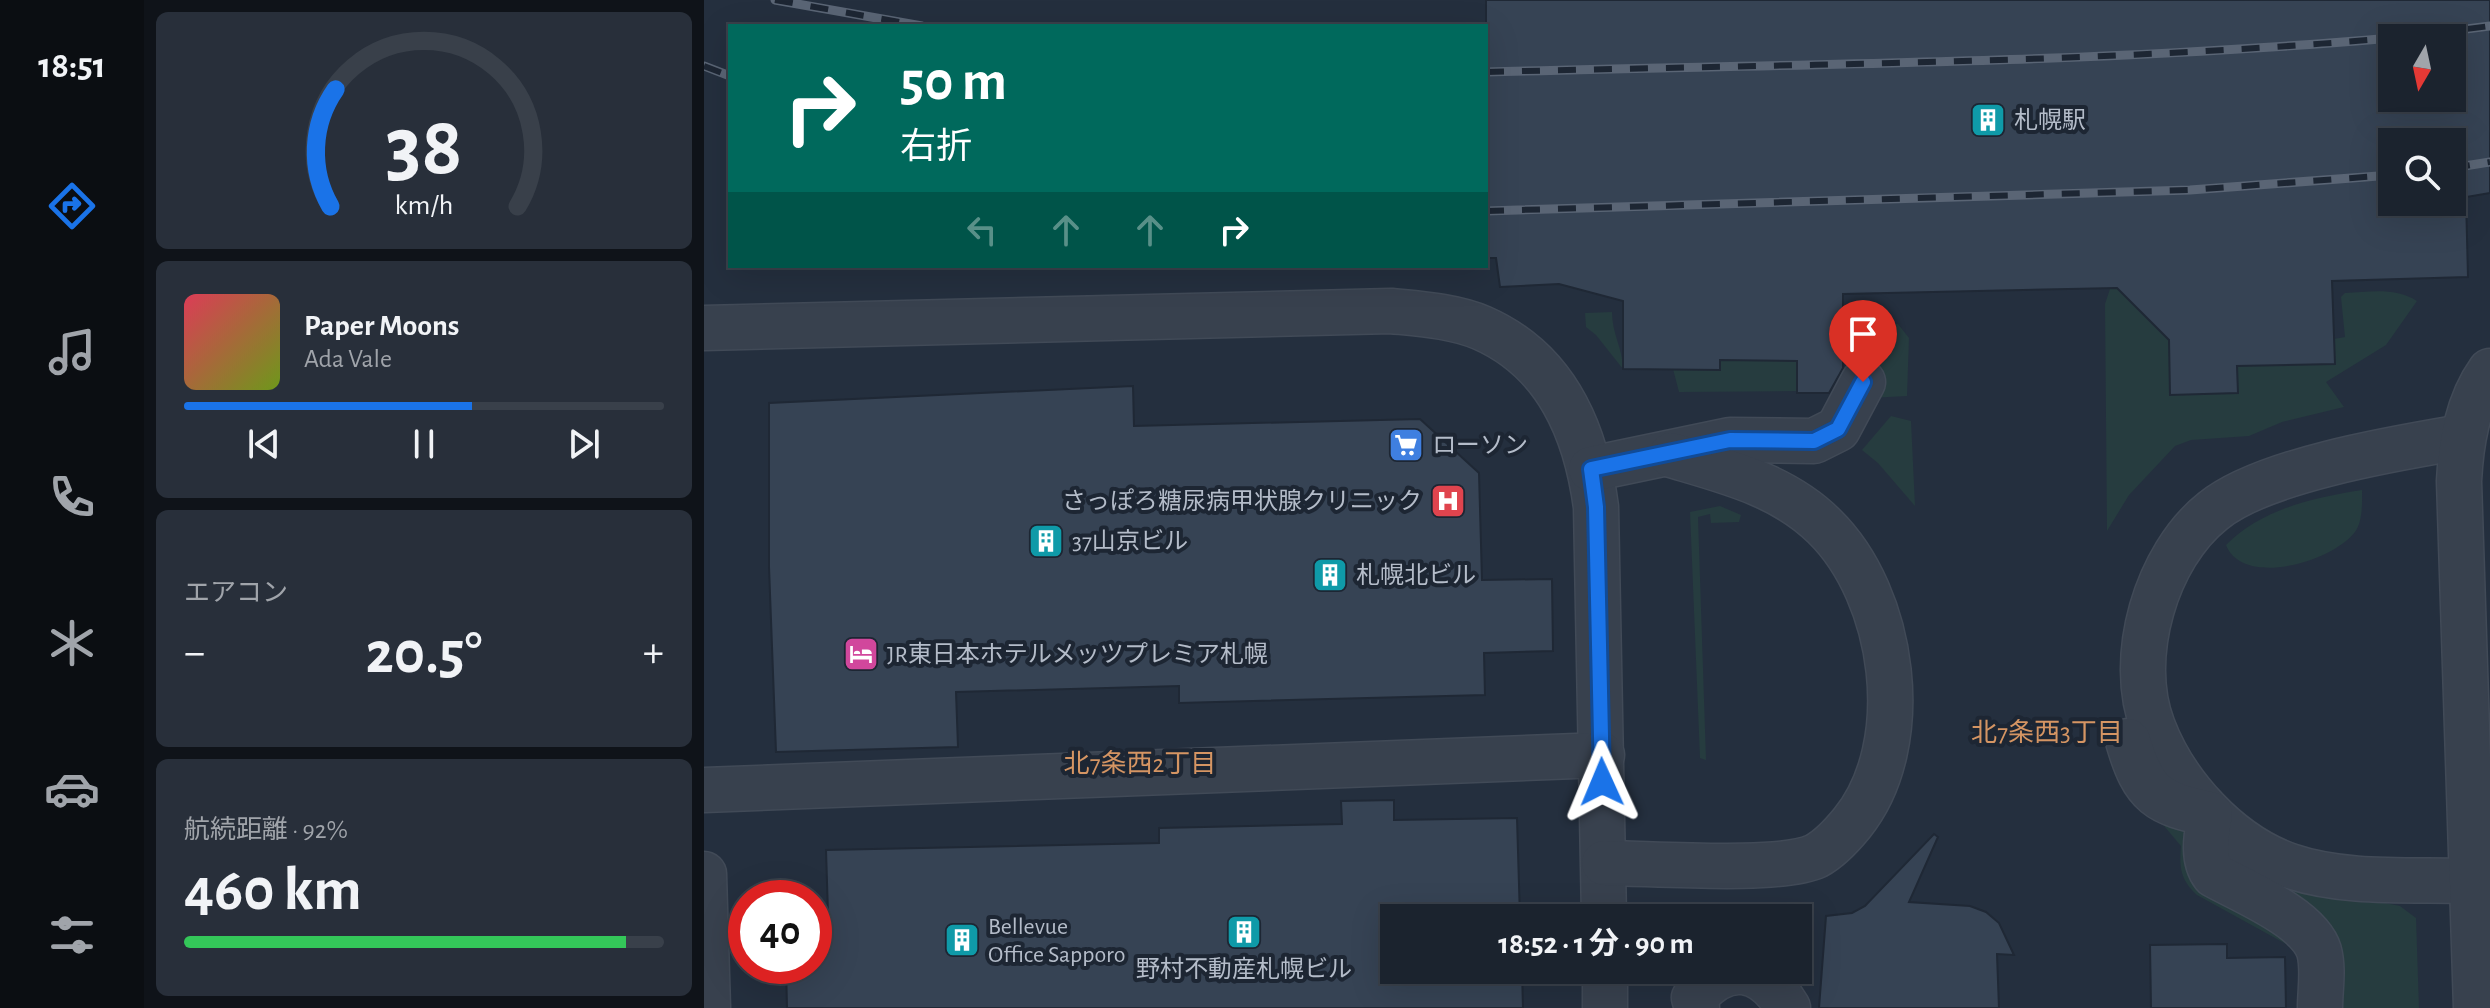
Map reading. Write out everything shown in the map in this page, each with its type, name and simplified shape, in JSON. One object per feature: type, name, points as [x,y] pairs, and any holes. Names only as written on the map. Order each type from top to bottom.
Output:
[{"type":"street","points":[[704,328],[1391,311],[1446,318],[1482,328],[1519,351],[1545,375],[1571,415],[1591,469],[1596,507],[1604,904]]},
{"type":"street","points":[[2476,1008],[2471,881],[2479,739],[2459,481],[2462,437],[2483,381],[2490,371]]},
{"type":"street","points":[[1591,469],[1671,455],[1730,440],[1814,441],[1838,429],[1863,382]]},
{"type":"street","points":[[2462,437],[2385,450],[2272,482],[2214,510],[2197,526],[2163,577],[2152,603],[2144,650],[2144,687],[2151,724],[2176,771],[2210,814],[2248,844],[2289,866],[2339,877],[2471,881]]},
{"type":"street","points":[[1604,863],[1775,864],[1816,856],[1844,833],[1862,810],[1881,772],[1890,725],[1888,654],[1854,565],[1825,526],[1787,497],[1745,477],[1671,455]]},
{"type":"street","points":[[704,790],[1602,755]]},
{"type":"street","points":[[2210,814],[2207,866],[2214,875],[2281,912],[2311,935],[2320,961],[2320,1008]]},
{"type":"street","points":[[704,874],[708,1008]]},
{"type":"street","points":[[1697,1008],[1694,998],[1707,982],[1721,975],[1741,973],[1759,974],[1777,989],[1788,1008]]},
{"type":"street","points":[[1605,984],[1605,1008]]},
{"type":"green space","points":[[2117,282],[2184,355],[2334,363],[2334,339],[2345,337],[2341,297],[2345,293],[2391,292],[2417,301],[2386,345],[2326,382],[2344,407],[2282,422],[2249,436],[2191,440],[2175,446],[2129,495],[2107,531],[2105,304],[2110,289]]},
{"type":"green space","points":[[1612,312],[1623,369],[1586,327],[1585,313]]},
{"type":"green space","points":[[1898,324],[1909,338],[1907,396],[1851,399],[1847,344],[1798,349],[1798,391],[1679,392],[1673,369],[1720,369],[1720,360],[1765,361],[1810,328]]},
{"type":"green space","points":[[1891,416],[1911,421],[1915,506],[1878,463],[1862,450]]},
{"type":"green space","points":[[2362,490],[2358,528],[2344,543],[2309,561],[2268,568],[2250,565],[2235,558],[2226,545],[2255,522],[2289,507]]},
{"type":"green space","points":[[1720,506],[1741,515],[1739,522],[1711,523],[1710,514],[1698,517],[1706,760],[1700,758],[1690,512]]},
{"type":"green space","points":[[2154,814],[2175,814],[2286,932],[2286,944],[2197,895],[2182,874],[2181,846]]},
{"type":"green space","points":[[2275,881],[2400,906],[2416,918],[2419,1008],[2337,1008]]},
{"type":"building","name":"札幌駅","points":[[1486,0],[2490,0],[2490,193],[2466,197],[2468,277],[2332,281],[2335,364],[2237,366],[2238,393],[2170,395],[2169,340],[2117,288],[1843,294],[1843,368],[1829,393],[1797,393],[1797,361],[1720,360],[1720,370],[1623,369],[1623,301],[1559,284],[1500,287],[1496,258],[1488,258]]},
{"type":"building","points":[[1133,386],[1134,426],[1420,419],[1479,473],[1482,580],[1552,579],[1553,651],[1484,653],[1485,695],[1179,703],[1179,686],[956,692],[958,747],[776,752],[769,567],[769,403]]},
{"type":"building","points":[[1394,800],[1394,820],[1517,818],[1520,904],[1380,904],[1380,984],[1522,984],[1523,1008],[787,1008],[786,984],[832,984],[832,880],[827,880],[826,850],[1159,843],[1159,828],[1342,824],[1341,801]]},
{"type":"building","points":[[1934,834],[1938,837],[1909,902],[1970,906],[1986,912],[1999,923],[2014,955],[1997,954],[1999,1008],[1819,1008],[1826,916],[1852,913],[1865,906]]},
{"type":"building","points":[[2227,944],[2227,958],[2285,957],[2286,1008],[2151,1008],[2150,945]]},
{"type":"railway","points":[[775,0],[911,24]]},
{"type":"railway","points":[[2466,29],[2490,26]]},
{"type":"railway","points":[[1488,72],[2053,58],[2378,39]]},
{"type":"railway","points":[[704,66],[728,75]]},
{"type":"railway","points":[[2466,166],[2490,162]]},
{"type":"railway","points":[[1488,211],[2190,190],[2378,176]]},
{"type":"place","name":"札幌駅","points":[[1988,120]]},
{"type":"place","name":"ローソン","points":[[1406,445]]},
{"type":"place","name":"さっぽろ糖尿病甲状腺クリニック","points":[[1448,501]]},
{"type":"place","name":"37山京ビル","points":[[1046,541]]},
{"type":"place","name":"札幌北ビル","points":[[1330,575]]},
{"type":"place","name":"JR東日本ホテルメッツプレミア札幌","points":[[861,654]]},
{"type":"place","name":"野村不動産札幌ビル","points":[[1244,932]]},
{"type":"place","name":"Bellevue Office Sapporo","points":[[962,940]]},
{"type":"district","name":"北7条西3丁目","points":[[2047,732]]},
{"type":"district","name":"北7条西2丁目","points":[[1140,763]]},
{"type":"route","points":[[1602,782],[1596,507],[1591,469],[1671,455],[1730,440],[1814,441],[1838,429],[1863,382]]}]
